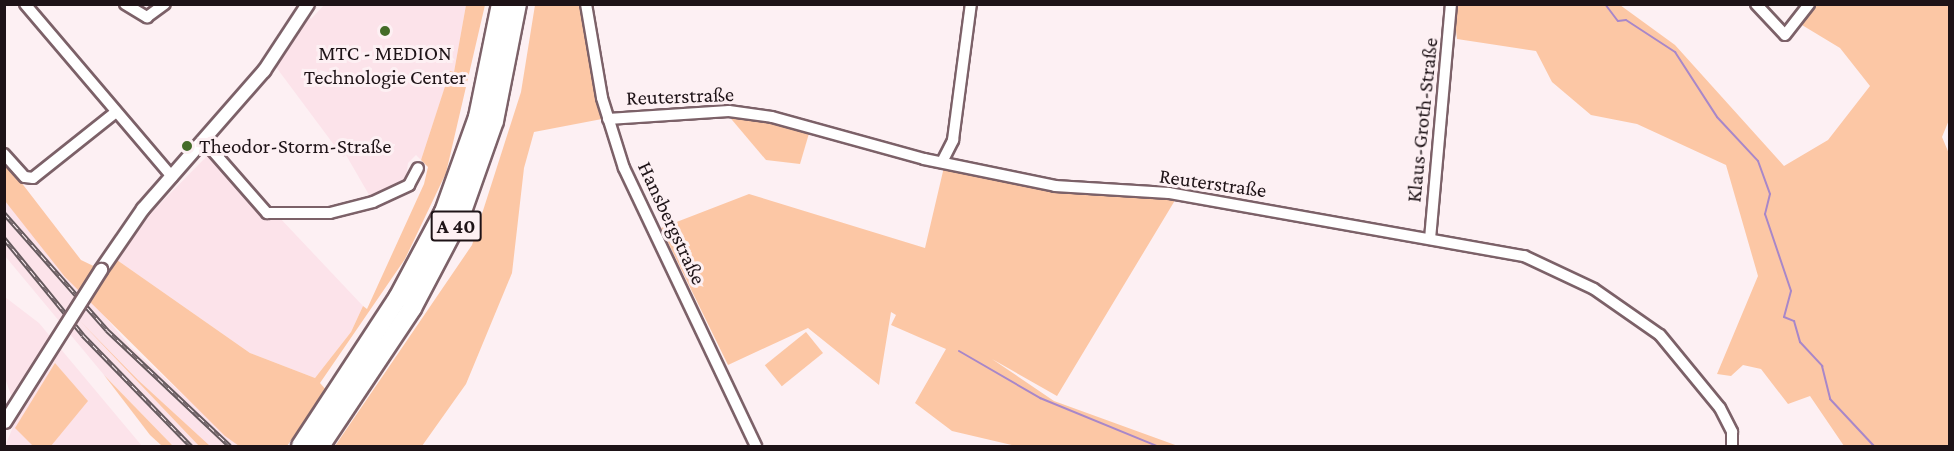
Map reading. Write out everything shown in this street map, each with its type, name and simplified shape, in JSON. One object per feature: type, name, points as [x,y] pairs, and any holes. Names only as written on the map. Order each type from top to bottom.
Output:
[{"type":"highway","name":"A 40","points":[[320,447],[330,418],[444,212],[478,117],[501,4]]},
{"type":"highway","name":"A 40","points":[[301,447],[330,418],[412,308],[459,217],[494,121],[518,4]]},
{"type":"street","points":[[25,4],[172,177]]},
{"type":"street","points":[[125,4],[147,17],[165,4]]},
{"type":"street","name":"Hansbergstraße","points":[[586,4],[608,119],[624,168],[756,447]]},
{"type":"street","points":[[942,162],[953,140],[971,4]]},
{"type":"street","name":"Klaus-Groth-Straße","points":[[1430,239],[1451,4]]},
{"type":"street","points":[[1756,4],[1785,35],[1809,4]]},
{"type":"street","points":[[5,423],[101,270],[172,177],[264,71],[307,5]]},
{"type":"street","name":"Reuterstraße","points":[[608,119],[729,111],[772,117],[942,162],[1055,186],[1169,193],[1524,256],[1634,314],[1673,346],[1703,384],[1728,422],[1732,447]]},
{"type":"street","points":[[4,154],[25,177],[33,178],[116,112]]},
{"type":"street","points":[[204,141],[267,213],[330,213],[373,202],[409,185],[418,168]]},
{"type":"shaded area","points":[[324,5],[466,5],[454,72],[450,72],[421,160],[416,155],[408,163],[405,184],[372,200],[346,155],[343,157],[276,67],[308,15],[311,19]]},
{"type":"shaded area","points":[[466,5],[485,5],[446,173],[405,259],[320,383],[327,391],[287,446],[239,446],[225,436],[65,277],[5,201],[4,160],[81,260],[108,273],[117,260],[250,353],[315,378],[351,332],[363,306],[367,309],[424,184],[428,167],[421,160],[450,71],[454,72]]},
{"type":"shaded area","points":[[535,5],[581,5],[602,119],[534,132],[524,168],[512,273],[466,384],[422,446],[335,446],[472,245],[521,92]]},
{"type":"shaded area","points":[[1453,5],[1620,5],[1675,45],[1784,166],[1828,140],[1870,86],[1840,48],[1797,22],[1810,5],[1949,5],[1949,120],[1942,137],[1950,156],[1949,446],[1844,446],[1810,396],[1788,404],[1761,369],[1743,365],[1731,376],[1717,374],[1758,276],[1726,165],[1637,124],[1591,115],[1552,82],[1536,51],[1457,39]]},
{"type":"shaded area","points":[[727,114],[810,130],[800,164],[766,160]]},
{"type":"shaded area","points":[[208,155],[278,216],[363,306],[351,332],[315,378],[250,353],[117,260],[143,221]]},
{"type":"shaded area","points":[[944,167],[1054,189],[1177,197],[1057,396],[992,359],[1054,401],[1178,446],[1016,446],[952,431],[915,403],[946,349],[891,325],[896,315],[891,312],[879,385],[808,328],[728,365],[661,228],[749,194],[925,248]]},
{"type":"shaded area","points":[[5,201],[131,347],[239,446],[173,446],[104,375],[5,256]]},
{"type":"shaded area","points":[[5,297],[39,323],[142,446],[5,446],[18,415],[5,378]]},
{"type":"shaded area","points":[[80,321],[138,380],[210,446],[199,446]]},
{"type":"shaded area","points":[[806,332],[823,353],[782,386],[765,365]]},
{"type":"shaded area","points":[[55,363],[88,401],[51,446],[33,446],[15,428]]},
{"type":"shaded area","points":[[104,375],[173,446],[162,446],[150,435]]},
{"type":"waterway","points":[[1605,4],[1618,21],[1626,20],[1675,52],[1717,117],[1758,161],[1770,194],[1765,214],[1791,291],[1784,317],[1794,321],[1800,342],[1822,366],[1830,399],[1874,446]]},
{"type":"waterway","points":[[959,351],[1040,398],[1157,446]]},
{"type":"railway","points":[[4,213],[107,330],[230,446]]},
{"type":"railway","points":[[4,238],[83,335],[191,446]]},
{"type":"place","name":"MTC - MEDION Technologie Center","points":[[385,31]]},
{"type":"place","name":"Theodor-Storm-Straße","points":[[187,146]]}]
